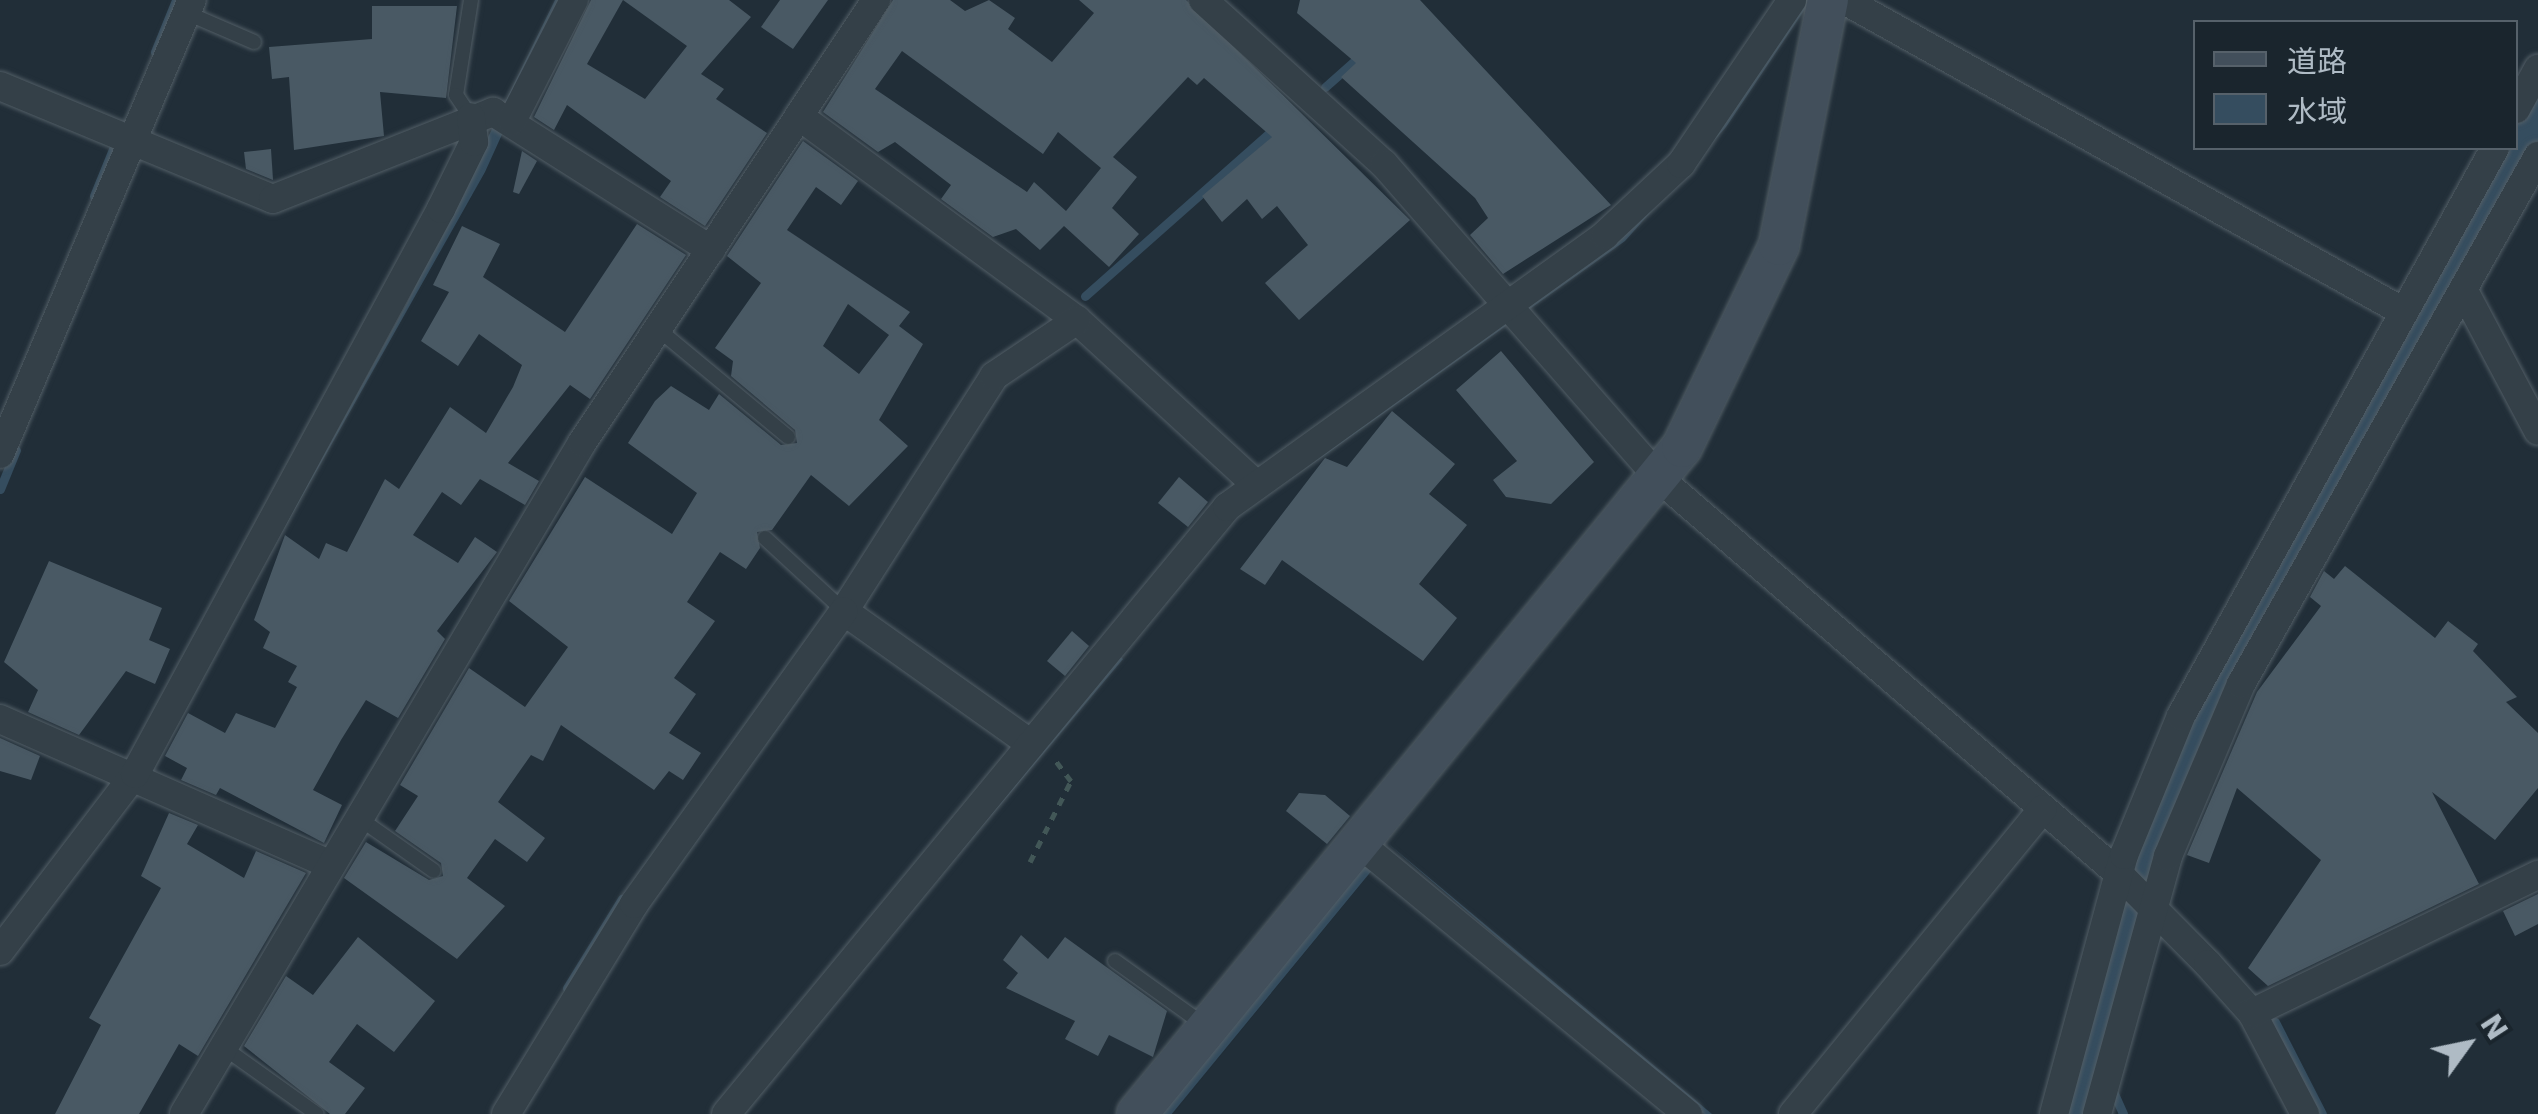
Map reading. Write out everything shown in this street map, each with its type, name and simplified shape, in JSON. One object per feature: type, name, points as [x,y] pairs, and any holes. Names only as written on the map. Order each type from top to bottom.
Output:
[{"type":"street","points":[[0,952],[135,774],[474,142],[574,0]]},
{"type":"street","points":[[184,1114],[356,815],[658,330],[876,0]]},
{"type":"street","points":[[1203,0],[1384,164],[1661,480],[2150,906],[2252,1013],[2305,1114]]},
{"type":"street","points":[[726,1114],[1040,750],[1254,483],[1606,235],[1680,164],[1792,0]]},
{"type":"street","points":[[1137,1114],[1661,480],[1715,390],[1779,245],[1828,0]]},
{"type":"street","points":[[1844,0],[2402,311]]},
{"type":"street","points":[[0,454],[190,6]]},
{"type":"street","points":[[2518,105],[2538,69]]},
{"type":"street","points":[[0,86],[272,199],[492,117]]},
{"type":"street","points":[[799,116],[1077,320],[1254,483]]},
{"type":"street","points":[[492,117],[711,250]]},
{"type":"street","points":[[2054,1114],[2121,877],[2206,663],[2493,150]]},
{"type":"street","points":[[2097,1114],[2150,906],[2241,684],[2538,156]]},
{"type":"street","points":[[2464,291],[2538,431]]},
{"type":"street","points":[[506,1114],[634,904],[844,611],[994,376],[1077,320]]},
{"type":"street","points":[[844,611],[1040,750]]},
{"type":"street","points":[[0,718],[135,774],[326,864]]},
{"type":"street","points":[[1793,1114],[2043,810]]},
{"type":"street","points":[[1360,844],[1688,1114]]},
{"type":"street","points":[[2252,1013],[2538,875]]},
{"type":"lane","points":[[471,0],[456,95],[492,117]]},
{"type":"lane","points":[[190,6],[254,42]]},
{"type":"lane","points":[[658,330],[788,438]]},
{"type":"lane","points":[[765,538],[844,611]]},
{"type":"lane","points":[[356,815],[434,871]]},
{"type":"lane","points":[[1115,960],[1208,1028]]},
{"type":"lane","points":[[222,1047],[318,1114]]},
{"type":"path","points":[[1030,862],[1071,781],[1040,750]]},
{"type":"water","points":[[555,0],[563,0],[485,172],[268,557],[406,305]]},
{"type":"water","points":[[1803,0],[1811,0],[1726,127],[1625,241],[1294,477],[1622,234]]},
{"type":"water","points":[[2538,83],[2538,142],[2259,632],[2090,1114],[2060,1114],[2144,813],[2502,150],[2518,150],[2518,120]]},
{"type":"water","points":[[1117,654],[1123,659],[740,1114]]},
{"type":"water","points":[[1385,841],[1712,1114],[1704,1114]]},
{"type":"building","points":[[591,0],[623,0],[729,0],[751,17],[701,74],[724,89],[716,99],[767,133],[705,226],[660,197],[671,181],[567,105],[554,130],[534,117]],"holes":[[[623,0],[687,46],[645,99],[587,64]]]},
{"type":"building","points":[[780,0],[828,0],[793,49],[761,27]]},
{"type":"building","points":[[893,0],[950,0],[965,11],[989,0],[1015,18],[1008,29],[1052,62],[1094,13],[1079,0],[1186,0],[1410,220],[1299,320],[1265,283],[1308,245],[1277,206],[1262,219],[1247,199],[1222,222],[1202,196],[1272,137],[1204,78],[1197,85],[1188,77],[1113,157],[1137,177],[1112,208],[1139,234],[1109,267],[1064,226],[1040,250],[1016,229],[993,237],[941,199],[951,185],[895,142],[878,152],[823,112]],"holes":[[[902,51],[1043,154],[1058,132],[1101,168],[1066,211],[1034,182],[1027,192],[875,89]]]},
{"type":"building","points":[[1300,0],[1420,0],[1611,205],[1503,274],[1470,235],[1488,218],[1475,198],[1341,77],[1356,63],[1297,13]]},
{"type":"building","points":[[372,6],[457,6],[446,98],[380,92],[384,136],[294,150],[289,77],[272,79],[269,47],[372,39]]},
{"type":"building","points":[[803,141],[858,181],[841,205],[816,187],[787,230],[910,312],[899,326],[923,344],[879,420],[908,446],[849,506],[811,475],[772,530],[757,532],[760,548],[746,569],[720,552],[687,602],[715,621],[674,678],[696,694],[669,733],[701,753],[683,780],[669,771],[654,790],[561,725],[543,761],[531,755],[498,802],[545,838],[527,862],[495,839],[467,878],[505,906],[457,959],[344,878],[366,842],[429,880],[443,876],[441,863],[395,831],[418,796],[400,785],[469,668],[525,707],[568,647],[509,601],[585,477],[672,534],[697,493],[628,443],[655,401],[671,386],[709,410],[719,394],[781,445],[797,443],[795,430],[731,376],[733,361],[715,348],[761,283],[727,256]],"holes":[[[848,304],[889,335],[859,374],[823,346]]]},
{"type":"building","points":[[271,149],[273,180],[246,169],[244,152]]},
{"type":"building","points":[[522,151],[537,161],[519,194],[513,192]]},
{"type":"building","points":[[637,224],[686,255],[590,399],[570,385],[508,463],[539,481],[525,505],[480,479],[461,505],[442,492],[413,535],[458,563],[475,537],[497,552],[437,631],[445,639],[398,718],[366,700],[341,740],[313,790],[342,805],[324,843],[220,788],[216,795],[181,780],[187,768],[165,756],[188,713],[225,733],[236,713],[275,728],[297,687],[288,682],[297,666],[263,648],[270,632],[254,620],[285,535],[319,559],[326,543],[347,552],[385,479],[399,489],[450,407],[486,433],[513,387],[522,365],[479,334],[458,366],[421,341],[449,292],[433,285],[462,226],[500,244],[483,277],[565,332]]},
{"type":"building","points":[[1501,351],[1594,462],[1551,504],[1506,497],[1493,480],[1517,461],[1456,390]]},
{"type":"building","points":[[1392,411],[1455,464],[1429,494],[1467,525],[1419,584],[1457,618],[1423,661],[1282,560],[1265,585],[1240,569],[1325,458],[1347,467]]},
{"type":"building","points":[[1179,477],[1208,502],[1188,527],[1158,503]]},
{"type":"building","points":[[49,561],[162,608],[149,640],[170,649],[155,684],[126,671],[79,735],[28,712],[38,690],[4,662]]},
{"type":"building","points":[[2345,566],[2435,638],[2448,621],[2478,644],[2473,651],[2517,697],[2506,702],[2538,733],[2538,788],[2495,840],[2432,792],[2479,884],[2268,986],[2248,968],[2321,860],[2237,788],[2209,863],[2187,855],[2257,692],[2321,606],[2310,597],[2324,571],[2334,579]]},
{"type":"building","points":[[1072,631],[1089,646],[1065,676],[1047,661]]},
{"type":"building","points":[[0,738],[40,756],[31,780],[0,771]]},
{"type":"building","points":[[1299,793],[1325,795],[1350,816],[1327,844],[1286,811]]},
{"type":"building","points":[[169,813],[198,825],[187,844],[244,878],[256,851],[306,873],[198,1056],[179,1044],[139,1114],[55,1114],[101,1025],[89,1018],[161,888],[141,876]]},
{"type":"building","points":[[2538,894],[2538,924],[2515,936],[2503,911]]},
{"type":"building","points":[[1021,935],[1048,959],[1065,937],[1167,1011],[1153,1057],[1109,1035],[1098,1056],[1065,1039],[1075,1021],[1006,988],[1018,973],[1003,960]]},
{"type":"building","points":[[358,937],[435,1001],[394,1052],[357,1024],[329,1062],[365,1088],[345,1114],[330,1114],[244,1046],[286,976],[313,995]]},
{"type":"waterway","points":[[155,52],[176,0]]},
{"type":"waterway","points":[[1325,87],[1360,56]]},
{"type":"waterway","points":[[1085,296],[1277,126]]},
{"type":"waterway","points":[[94,196],[115,144]]},
{"type":"waterway","points":[[0,489],[16,450]]},
{"type":"waterway","points":[[1165,1114],[1372,862]]},
{"type":"waterway","points":[[567,988],[622,899]]},
{"type":"waterway","points":[[2275,1022],[2322,1114]]},
{"type":"waterway","points":[[2112,1089],[2123,1114]]}]
